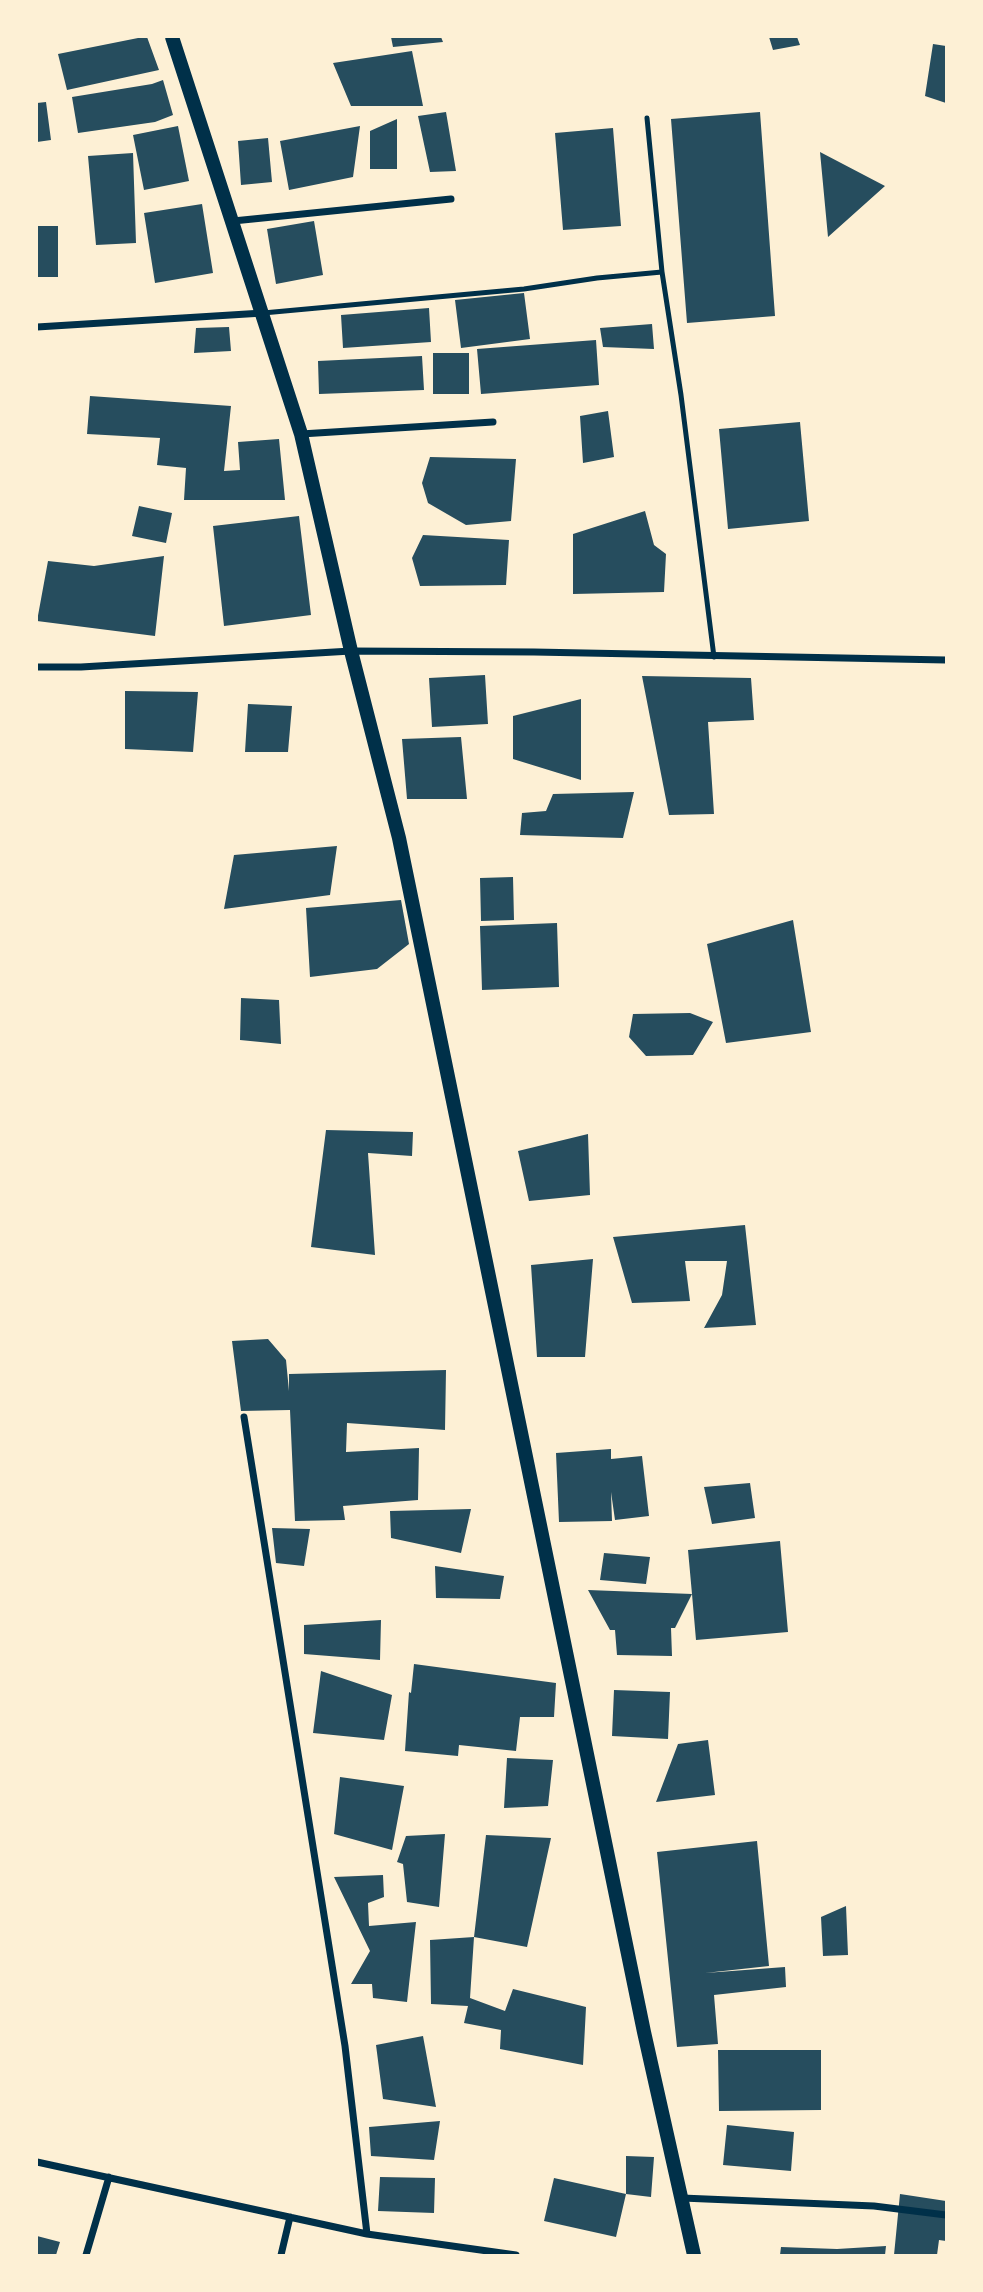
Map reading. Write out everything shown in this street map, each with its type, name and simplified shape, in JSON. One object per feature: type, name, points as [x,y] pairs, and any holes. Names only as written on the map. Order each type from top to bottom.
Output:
[{"type":"main road","points":[[172,37],[301,434],[351,651],[399,838],[644,2032],[694,2255]]},
{"type":"street","points":[[233,221],[451,199]]},
{"type":"street","points":[[37,327],[263,313]]},
{"type":"street","points":[[301,434],[493,422]]},
{"type":"street","points":[[37,667],[81,667],[351,651],[946,660]]},
{"type":"street","points":[[244,1417],[345,2046],[367,2234]]},
{"type":"street","points":[[37,2162],[367,2234],[516,2255]]},
{"type":"street","points":[[86,2255],[109,2177]]},
{"type":"street","points":[[681,2198],[874,2206],[946,2216]]},
{"type":"street","points":[[281,2255],[290,2217]]},
{"type":"lane","points":[[647,118],[662,272],[681,395],[714,657]]},
{"type":"lane","points":[[263,313],[524,289],[662,272]]},
{"type":"building","points":[[147,37],[159,70],[67,90],[58,54]]},
{"type":"building","points":[[391,37],[441,37],[443,42],[393,47]]},
{"type":"building","points":[[769,37],[797,37],[800,45],[773,50]]},
{"type":"building","points":[[933,44],[946,46],[946,103],[925,96]]},
{"type":"building","points":[[412,51],[423,106],[351,106],[333,63]]},
{"type":"building","points":[[163,80],[173,115],[155,122],[78,133],[72,97]]},
{"type":"building","points":[[46,102],[51,140],[37,142],[37,103]]},
{"type":"building","points":[[446,112],[456,171],[430,172],[418,116]]},
{"type":"building","points":[[760,112],[775,316],[687,323],[671,119]]},
{"type":"building","points":[[397,119],[397,169],[370,169],[370,131]]},
{"type":"building","points":[[178,126],[189,181],[144,190],[133,135]]},
{"type":"building","points":[[360,126],[353,177],[289,190],[280,141]]},
{"type":"building","points":[[613,128],[621,226],[563,230],[555,133]]},
{"type":"building","points":[[268,138],[272,182],[241,185],[238,141]]},
{"type":"building","points":[[820,152],[885,186],[828,237]]},
{"type":"building","points":[[133,153],[136,243],[96,245],[88,156]]},
{"type":"building","points":[[202,204],[213,273],[155,283],[144,213]]},
{"type":"building","points":[[314,221],[323,275],[276,284],[267,229]]},
{"type":"building","points":[[37,226],[58,226],[58,277],[37,277]]},
{"type":"building","points":[[524,293],[530,339],[461,348],[455,300]]},
{"type":"building","points":[[429,308],[431,342],[343,348],[341,315]]},
{"type":"building","points":[[652,324],[654,349],[603,347],[600,328]]},
{"type":"building","points":[[229,327],[231,351],[194,353],[196,328]]},
{"type":"building","points":[[596,340],[599,385],[481,394],[477,349]]},
{"type":"building","points":[[433,353],[469,353],[469,394],[433,394]]},
{"type":"building","points":[[422,356],[424,390],[319,394],[318,361]]},
{"type":"building","points":[[90,396],[231,406],[224,471],[240,470],[238,442],[279,439],[285,500],[184,500],[186,468],[157,465],[160,438],[87,434]]},
{"type":"building","points":[[608,411],[614,457],[583,463],[580,416]]},
{"type":"building","points":[[800,422],[809,521],[728,529],[719,429]]},
{"type":"building","points":[[430,457],[516,459],[511,521],[466,525],[428,503],[422,483]]},
{"type":"building","points":[[139,506],[172,513],[166,543],[132,536]]},
{"type":"building","points":[[645,511],[654,545],[666,554],[664,592],[573,594],[573,534]]},
{"type":"building","points":[[299,516],[311,615],[224,626],[213,526]]},
{"type":"building","points":[[423,535],[509,540],[506,585],[420,586],[412,558]]},
{"type":"building","points":[[164,556],[155,636],[37,621],[48,561],[94,566]]},
{"type":"building","points":[[485,675],[488,724],[432,727],[429,678]]},
{"type":"building","points":[[642,676],[751,678],[754,720],[708,722],[714,814],[669,815]]},
{"type":"building","points":[[125,691],[198,692],[193,752],[125,749]]},
{"type":"building","points":[[581,699],[581,780],[513,759],[513,716]]},
{"type":"building","points":[[248,704],[292,706],[288,752],[245,752]]},
{"type":"building","points":[[461,737],[467,799],[407,799],[402,739]]},
{"type":"building","points":[[634,792],[623,838],[520,835],[522,813],[546,811],[553,794]]},
{"type":"building","points":[[337,846],[330,895],[224,909],[234,855]]},
{"type":"building","points":[[513,877],[514,920],[481,921],[480,878]]},
{"type":"building","points":[[401,900],[409,944],[377,969],[310,977],[306,908]]},
{"type":"building","points":[[793,920],[811,1032],[726,1043],[707,944]]},
{"type":"building","points":[[557,923],[559,987],[482,990],[480,926]]},
{"type":"building","points":[[241,998],[279,1000],[281,1044],[240,1040]]},
{"type":"building","points":[[690,1013],[713,1022],[693,1055],[646,1056],[629,1037],[633,1014]]},
{"type":"building","points":[[326,1130],[413,1132],[412,1156],[368,1153],[375,1255],[311,1247]]},
{"type":"building","points":[[588,1134],[590,1195],[529,1201],[518,1151]]},
{"type":"building","points":[[745,1225],[756,1325],[704,1328],[722,1295],[727,1261],[685,1261],[690,1301],[632,1303],[613,1237]]},
{"type":"building","points":[[593,1259],[585,1357],[537,1357],[531,1265]]},
{"type":"building","points":[[268,1339],[286,1360],[289,1391],[289,1374],[446,1370],[445,1430],[347,1423],[346,1452],[419,1448],[418,1500],[343,1506],[345,1520],[295,1521],[290,1410],[241,1411],[232,1341]]},
{"type":"building","points":[[611,1449],[611,1459],[642,1456],[649,1516],[615,1520],[611,1492],[612,1521],[559,1522],[556,1453]]},
{"type":"building","points":[[750,1483],[755,1518],[712,1524],[704,1487]]},
{"type":"building","points":[[471,1509],[461,1553],[391,1538],[390,1511]]},
{"type":"building","points":[[272,1528],[310,1529],[304,1566],[276,1563]]},
{"type":"building","points":[[780,1541],[788,1632],[696,1640],[688,1550]]},
{"type":"building","points":[[604,1553],[650,1557],[646,1584],[600,1580]]},
{"type":"building","points":[[435,1566],[504,1576],[500,1599],[436,1598]]},
{"type":"building","points":[[588,1590],[692,1594],[675,1628],[671,1628],[672,1656],[617,1655],[615,1630],[610,1630]]},
{"type":"building","points":[[381,1620],[380,1660],[304,1654],[304,1625]]},
{"type":"building","points":[[414,1664],[556,1683],[554,1717],[520,1717],[516,1751],[459,1745],[458,1756],[405,1751]]},
{"type":"building","points":[[321,1671],[392,1695],[384,1740],[313,1733]]},
{"type":"building","points":[[614,1690],[670,1692],[668,1739],[612,1736]]},
{"type":"building","points":[[708,1740],[715,1795],[656,1802],[678,1744]]},
{"type":"building","points":[[507,1758],[553,1760],[548,1806],[504,1808]]},
{"type":"building","points":[[340,1777],[404,1786],[392,1850],[334,1834]]},
{"type":"building","points":[[445,1834],[439,1907],[407,1902],[403,1864],[397,1862],[406,1836]]},
{"type":"building","points":[[486,1835],[551,1838],[527,1947],[474,1937]]},
{"type":"building","points":[[757,1841],[769,1966],[705,1973],[785,1967],[786,1987],[714,1995],[718,2044],[677,2047],[657,1852]]},
{"type":"building","points":[[383,1875],[384,1897],[368,1903],[369,1926],[416,1922],[407,2002],[373,1998],[372,1984],[351,1984],[370,1951],[334,1877]]},
{"type":"building","points":[[846,1906],[848,1955],[823,1956],[821,1917]]},
{"type":"building","points":[[474,1937],[470,1998],[505,2011],[513,1989],[586,2007],[583,2065],[500,2049],[501,2030],[464,2023],[468,2006],[431,2004],[430,1940]]},
{"type":"building","points":[[423,2036],[436,2107],[383,2099],[376,2045]]},
{"type":"building","points":[[718,2050],[821,2050],[821,2110],[719,2111]]},
{"type":"building","points":[[440,2121],[434,2160],[371,2156],[369,2127]]},
{"type":"building","points":[[727,2125],[794,2132],[791,2171],[723,2165]]},
{"type":"building","points":[[626,2156],[654,2157],[651,2197],[626,2194]]},
{"type":"building","points":[[380,2177],[435,2178],[434,2213],[378,2211]]},
{"type":"building","points":[[554,2178],[626,2194],[616,2237],[544,2221]]},
{"type":"building","points":[[900,2194],[946,2201],[946,2241],[939,2240],[937,2255],[894,2255]]},
{"type":"building","points":[[37,2236],[60,2242],[56,2255],[37,2255]]},
{"type":"building","points":[[886,2246],[885,2255],[780,2255],[781,2247],[837,2249]]}]
